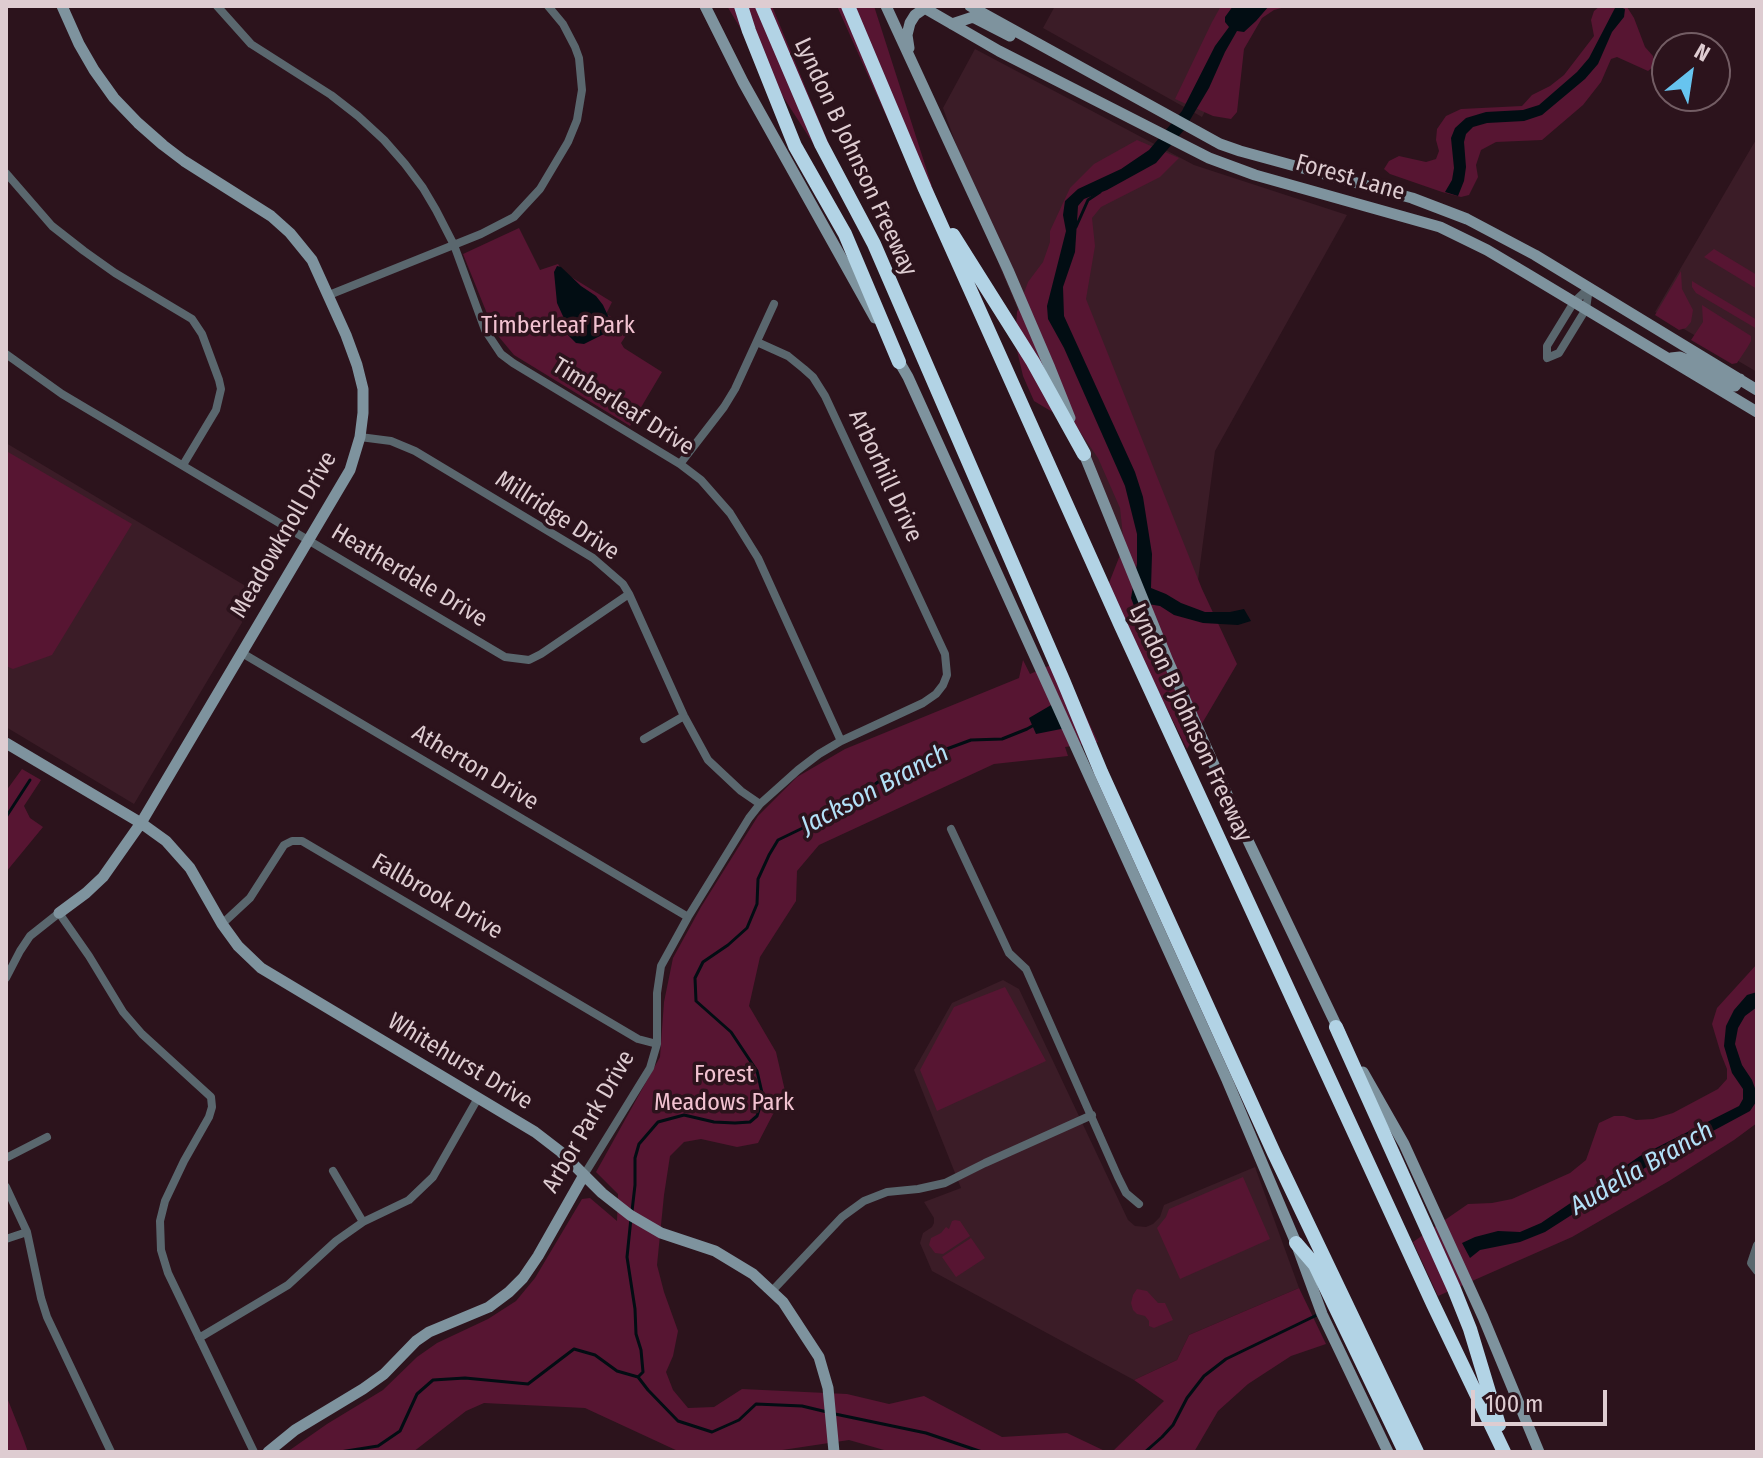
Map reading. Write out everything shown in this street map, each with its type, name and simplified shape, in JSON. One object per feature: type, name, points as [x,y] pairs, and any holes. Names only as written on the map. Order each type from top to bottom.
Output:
[{"type":"highway","points":[[741,6],[795,146],[845,234],[899,362]]},
{"type":"highway","name":"Lyndon B Johnson Freeway","points":[[762,6],[816,132],[874,244],[1101,772],[1274,1153],[1417,1452]]},
{"type":"highway","name":"Lyndon B Johnson Freeway","points":[[848,6],[925,189],[1127,640],[1433,1304],[1506,1452]]},
{"type":"highway","points":[[925,189],[1033,362],[1084,454]]},
{"type":"highway","points":[[1336,1027],[1470,1329],[1506,1452]]},
{"type":"highway","points":[[1296,1243],[1315,1265],[1405,1452]]},
{"type":"main road","name":"Meadowknoll Drive","points":[[59,913],[103,877],[141,823],[350,470],[360,437],[363,413],[363,389],[346,335],[312,260],[271,216],[163,145],[114,98],[79,44],[62,6]]},
{"type":"main road","points":[[705,6],[743,82],[899,362],[1227,1080],[1296,1243],[1322,1314],[1388,1452]]},
{"type":"main road","name":"Forest Lane","points":[[970,6],[1216,142],[1439,207],[1467,219],[1535,255],[1757,390]]},
{"type":"main road","points":[[912,64],[907,35],[910,23],[923,7]]},
{"type":"main road","name":"Forest Lane","points":[[923,7],[1013,58],[1209,158],[1255,175],[1440,227],[1487,250],[1757,412]]},
{"type":"main road","points":[[886,9],[1023,303],[1168,661],[1241,826],[1336,1027],[1404,1144],[1483,1317],[1539,1452]]},
{"type":"main road","points":[[952,24],[973,17],[1013,37],[1020,34]]},
{"type":"main road","points":[[1359,203],[1364,184]]},
{"type":"main road","points":[[1668,358],[1680,357],[1692,362],[1735,386],[1740,379]]},
{"type":"main road","name":"Whitehurst Drive","points":[[6,743],[166,841],[190,868],[238,946],[261,968],[535,1132],[630,1215],[661,1233],[715,1251],[753,1274],[783,1302],[819,1357],[828,1388],[834,1452]]},
{"type":"main road","name":"Arbor Park Drive","points":[[268,1452],[295,1430],[384,1374],[429,1332],[489,1307],[509,1292],[538,1256],[584,1175]]},
{"type":"street","name":"Timberleaf Drive","points":[[217,6],[251,44],[358,116],[405,164],[423,188],[454,245],[485,330],[501,354],[680,464],[717,497],[758,558],[841,741]]},
{"type":"street","points":[[329,295],[481,234],[514,217],[545,182],[577,120],[582,90],[579,58],[571,37],[548,6]]},
{"type":"street","points":[[6,173],[52,226],[115,273],[192,319],[202,334],[221,389],[216,410],[183,465]]},
{"type":"street","points":[[1589,288],[1586,309],[1559,353],[1547,358],[1547,346],[1574,302],[1589,288]]},
{"type":"street","points":[[680,464],[735,389],[774,304]]},
{"type":"street","name":"Arborhill Drive","points":[[757,342],[788,356],[804,369],[825,396],[945,654]]},
{"type":"street","name":"Heatherdale Drive","points":[[6,354],[62,394],[505,657],[529,660],[541,654],[629,594]]},
{"type":"street","name":"Millridge Drive","points":[[360,437],[391,441],[415,451],[593,558],[623,584],[684,716],[708,760],[760,804]]},
{"type":"street","name":"Atherton Drive","points":[[242,653],[688,917]]},
{"type":"street","name":"Arbor Park Drive","points":[[584,1175],[650,1068],[657,1044],[657,993],[661,966],[737,834],[760,804],[819,754],[936,694],[947,675],[945,654]]},
{"type":"street","points":[[644,739],[684,716]]},
{"type":"street","points":[[951,829],[1009,953],[1026,969],[1126,1193],[1139,1204]]},
{"type":"street","name":"Fallbrook Drive","points":[[222,924],[250,898],[284,845],[302,841],[638,1039],[657,1044]]},
{"type":"street","points":[[59,913],[123,1012],[142,1034],[211,1097],[209,1117],[165,1201],[160,1221],[161,1250],[168,1273],[254,1452]]},
{"type":"street","name":"Meadowknoll Drive","points":[[6,978],[30,936],[59,913]]},
{"type":"street","points":[[199,1338],[288,1285],[336,1241],[363,1222],[409,1200],[433,1177],[478,1098]]},
{"type":"street","points":[[772,1291],[842,1217],[864,1201],[887,1192],[945,1183],[1092,1115]]},
{"type":"street","points":[[6,1158],[47,1137]]},
{"type":"street","points":[[333,1171],[363,1222]]},
{"type":"street","points":[[6,1187],[27,1232],[47,1317],[111,1452]]},
{"type":"street","points":[[6,1239],[27,1232]]},
{"type":"street","points":[[1757,1245],[1751,1263],[1757,1271]]},
{"type":"shaded area","points":[[1055,6],[1260,6],[1202,117],[1043,28]]},
{"type":"shaded area","points":[[975,49],[1194,165],[1347,215],[1215,451],[1183,694],[1001,270],[943,108]]},
{"type":"shaded area","points":[[1757,138],[1757,372],[1655,312]]},
{"type":"shaded area","points":[[6,443],[259,594],[134,804],[6,727]]},
{"type":"shaded area","points":[[1003,980],[1019,989],[1128,1220],[1135,1226],[1146,1227],[1160,1217],[1164,1205],[1255,1167],[1299,1288],[1189,1335],[1177,1360],[1134,1380],[932,1271],[920,1243],[923,1233],[934,1223],[924,1202],[961,1188],[914,1070],[952,1003]]},
{"type":"green space","points":[[727,6],[772,6],[856,210],[762,64]]},
{"type":"green space","points":[[837,6],[874,6],[965,289],[874,89]]},
{"type":"green space","points":[[1221,6],[1289,6],[1274,10],[1262,18],[1244,49],[1237,112],[1231,119],[1213,116],[1175,99]]},
{"type":"green space","points":[[1600,6],[1627,7],[1651,54],[1651,68],[1648,71],[1617,57],[1611,59],[1601,82],[1583,105],[1542,140],[1496,142],[1481,150],[1476,165],[1478,177],[1469,195],[1461,197],[1442,192],[1390,174],[1384,169],[1389,161],[1399,156],[1426,162],[1436,159],[1439,151],[1437,129],[1446,116],[1461,109],[1522,106],[1532,95],[1550,86],[1564,75],[1594,36],[1591,20]]},
{"type":"green space","points":[[1137,140],[1179,158],[1160,177],[1101,207],[1092,218],[1095,246],[1086,299],[1202,589],[1237,664],[1187,749],[1107,588],[1124,545],[1120,508],[1098,458],[1076,426],[1034,401],[1023,376],[1015,342],[1017,312],[1028,282],[1043,262],[1050,242],[1050,231],[1070,188],[1094,164]]},
{"type":"green space","name":"Timberleaf Park","points":[[519,228],[540,270],[558,264],[563,272],[612,302],[606,314],[631,328],[621,343],[624,348],[662,372],[630,426],[514,355],[494,331],[463,254]]},
{"type":"green space","points":[[1714,249],[1757,275],[1757,289],[1704,257]]},
{"type":"green space","points":[[1681,271],[1682,289],[1693,310],[1691,322],[1679,330],[1655,315]]},
{"type":"green space","points":[[1692,281],[1757,320],[1757,329],[1696,293]]},
{"type":"green space","points":[[1702,305],[1751,336],[1737,363],[1732,364],[1691,340],[1703,322]]},
{"type":"green space","points":[[8,452],[132,524],[52,655],[13,669],[6,666]]},
{"type":"green space","name":"Forest Meadows Park","points":[[1023,660],[1030,674],[1060,661],[1098,742],[1065,747],[1068,756],[994,764],[819,845],[797,871],[796,901],[760,957],[749,1006],[776,1052],[785,1091],[758,1143],[737,1147],[701,1139],[684,1142],[670,1156],[657,1265],[678,1331],[666,1372],[673,1390],[688,1408],[714,1407],[742,1389],[847,1394],[889,1404],[924,1396],[1002,1437],[1067,1433],[1107,1452],[891,1452],[849,1440],[769,1452],[680,1452],[585,1408],[484,1403],[466,1411],[413,1452],[287,1452],[383,1390],[417,1357],[437,1343],[488,1319],[516,1301],[535,1278],[582,1199],[590,1198],[617,1221],[618,1194],[596,1172],[660,1057],[664,1002],[673,958],[758,816],[797,777],[845,749],[1019,678]]},
{"type":"green space","points":[[22,769],[41,780],[24,806],[30,818],[43,827],[6,872],[6,791]]},
{"type":"green space","points":[[1757,964],[1757,1123],[1669,1181],[1572,1237],[1438,1296],[1413,1242],[1468,1204],[1512,1199],[1570,1173],[1586,1160],[1599,1123],[1614,1116],[1653,1119],[1673,1113],[1718,1089],[1727,1079],[1727,1069],[1712,1024],[1717,1008]]},
{"type":"green space","points":[[1005,987],[1046,1061],[937,1111],[920,1070],[954,1007]]},
{"type":"green space","points":[[1243,1177],[1270,1239],[1180,1279],[1157,1228],[1169,1209]]},
{"type":"green space","points":[[955,1220],[960,1221],[970,1236],[943,1254],[935,1253],[929,1245],[931,1238],[946,1227],[949,1229]]},
{"type":"green space","points":[[971,1238],[985,1258],[956,1277],[942,1257]]},
{"type":"green space","points":[[1299,1288],[1326,1344],[1291,1356],[1248,1384],[1218,1411],[1194,1452],[1112,1452],[1164,1401],[1134,1380],[1177,1360],[1189,1335]]},
{"type":"green space","points":[[1137,1289],[1147,1291],[1158,1303],[1165,1303],[1173,1320],[1154,1328],[1149,1326],[1145,1316],[1133,1310],[1131,1303]]},
{"type":"green space","points":[[6,1395],[23,1438],[28,1452],[6,1452]]},
{"type":"water","points":[[1233,6],[1269,6],[1244,32],[1237,31],[1184,130],[1156,163],[1084,199],[1078,206],[1075,252],[1063,287],[1064,316],[1135,472],[1143,497],[1152,554],[1151,588],[1205,612],[1244,609],[1251,621],[1238,625],[1203,623],[1148,604],[1141,624],[1131,598],[1137,564],[1137,534],[1125,486],[1048,319],[1047,306],[1066,231],[1063,215],[1065,201],[1078,189],[1121,169],[1149,150],[1182,111],[1215,46],[1229,27],[1225,17]]},
{"type":"water","points":[[1618,6],[1625,9],[1624,17],[1612,32],[1598,64],[1585,79],[1542,115],[1524,121],[1473,127],[1466,134],[1464,142],[1466,167],[1458,196],[1445,192],[1454,168],[1451,138],[1455,128],[1466,118],[1486,112],[1523,110],[1539,105],[1589,58]]},
{"type":"water","points":[[557,266],[596,296],[610,320],[610,331],[584,344],[576,343],[567,334],[567,325],[557,303],[554,272]]},
{"type":"water","points":[[1058,701],[1071,727],[1036,734],[1029,718]]},
{"type":"water","points":[[1757,992],[1757,1007],[1745,1016],[1738,1028],[1735,1044],[1756,1091],[1756,1102],[1750,1111],[1648,1166],[1545,1232],[1520,1242],[1480,1250],[1470,1258],[1462,1243],[1498,1231],[1520,1232],[1541,1223],[1640,1156],[1739,1106],[1743,1089],[1732,1073],[1724,1046],[1726,1026],[1747,995]]},
{"type":"waterway","name":"Jackson Branch","points":[[1076,227],[1088,200],[1100,192]]},
{"type":"waterway","name":"Jackson Branch","points":[[632,1211],[635,1158],[639,1144],[658,1122],[684,1115],[735,1123],[750,1122],[757,1116],[763,1097],[757,1071],[731,1032],[696,1001],[695,978],[703,962],[747,928],[757,904],[758,879],[778,840],[842,809],[878,782],[910,770],[944,750],[971,740],[1002,739],[1034,725]]},
{"type":"waterway","points":[[6,817],[30,780]]},
{"type":"waterway","name":"Jackson Branch","points":[[340,1452],[378,1446],[400,1431],[417,1394],[433,1380],[465,1378],[528,1384],[574,1349],[595,1355],[617,1371],[638,1377],[643,1372],[641,1350],[636,1334],[627,1257],[631,1218]]},
{"type":"waterway","name":"Audelia Branch","points":[[1145,1452],[1173,1425],[1187,1398],[1204,1376],[1226,1359],[1319,1314]]},
{"type":"waterway","name":"Audelia Branch","points":[[638,1377],[678,1421],[712,1432],[739,1420],[756,1404],[802,1406],[827,1412]]},
{"type":"waterway","name":"Audelia Branch","points":[[835,1414],[926,1433],[982,1452]]}]
